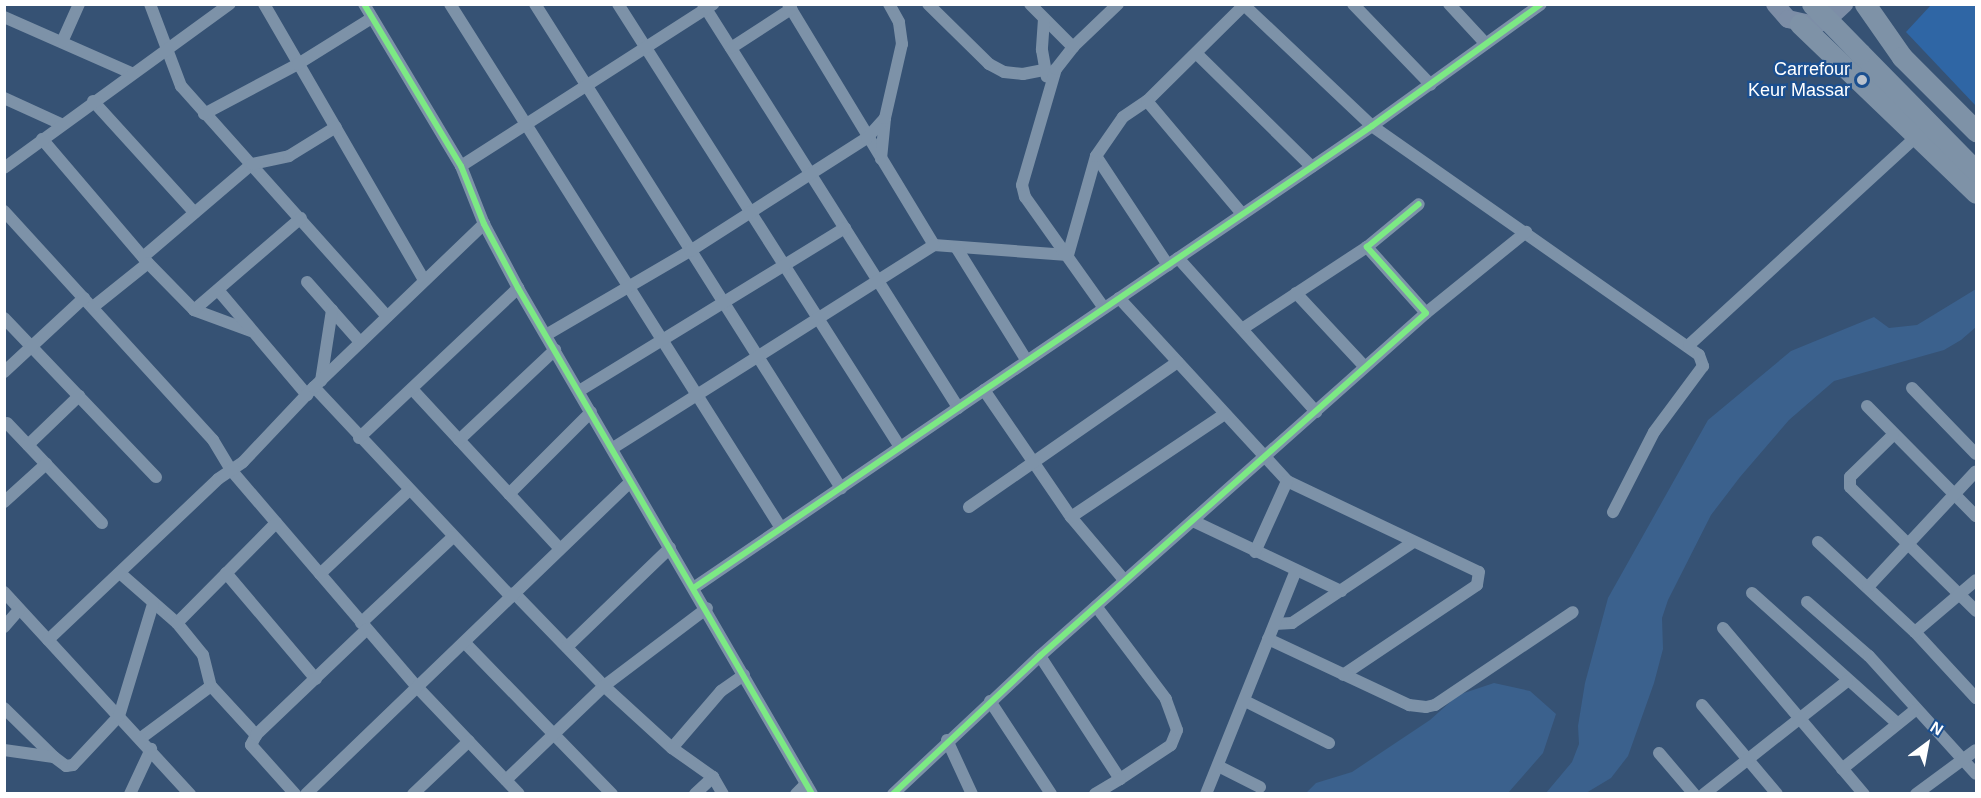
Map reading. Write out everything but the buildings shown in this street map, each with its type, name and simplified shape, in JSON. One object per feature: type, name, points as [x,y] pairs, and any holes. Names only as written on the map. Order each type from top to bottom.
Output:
[{"type":"highway","points":[[1812,4],[1866,49],[1977,153]]},
{"type":"highway","points":[[1832,4],[1866,49],[1977,171]]},
{"type":"highway","points":[[1865,4],[1902,57],[1977,131]]},
{"type":"highway","points":[[1800,24],[1977,193]]},
{"type":"main road","points":[[1775,4],[1788,19],[1800,24],[1826,21],[1844,4]]},
{"type":"street","points":[[62,42],[79,4]]},
{"type":"street","points":[[150,4],[169,45],[174,72],[204,114],[301,218],[387,316]]},
{"type":"street","points":[[4,168],[169,45],[230,4]]},
{"type":"street","points":[[264,4],[424,280]]},
{"type":"street","points":[[364,4],[461,166],[484,224],[518,288],[613,448],[630,482],[707,608],[809,789],[796,794]]},
{"type":"street","points":[[450,4],[781,528]]},
{"type":"street","points":[[535,4],[841,488]]},
{"type":"street","points":[[618,4],[900,447]]},
{"type":"street","points":[[881,159],[885,118],[902,44],[899,22],[889,4]]},
{"type":"street","points":[[928,4],[989,64],[1004,72],[1023,74],[1044,70]]},
{"type":"street","points":[[1030,4],[1073,47]]},
{"type":"street","points":[[1104,309],[1025,197],[1022,185],[1049,84],[1073,47],[1118,4]]},
{"type":"street","points":[[1353,4],[1431,84]]},
{"type":"street","points":[[1449,4],[1486,44]]},
{"type":"street","points":[[694,587],[1312,168],[1541,4]]},
{"type":"street","points":[[1068,255],[1096,156],[1123,117],[1147,101],[1245,5],[1372,126],[1689,345],[1702,359],[1703,366],[1654,432],[1613,512]]},
{"type":"street","points":[[461,166],[707,6],[730,48],[958,408]]},
{"type":"street","points":[[730,48],[789,7],[934,245]]},
{"type":"street","points":[[4,17],[131,74]]},
{"type":"street","points":[[204,114],[298,64],[372,18]]},
{"type":"street","points":[[1044,18],[1044,70],[1049,84]]},
{"type":"street","points":[[1197,54],[1312,168]]},
{"type":"street","points":[[4,98],[61,124]]},
{"type":"street","points":[[93,101],[195,213]]},
{"type":"street","points":[[1147,101],[1242,214]]},
{"type":"street","points":[[546,335],[629,288],[811,176],[867,138],[885,118]]},
{"type":"street","points":[[4,372],[32,347],[145,260],[252,164],[289,156],[336,127]]},
{"type":"street","points":[[1689,345],[1916,137]]},
{"type":"street","points":[[42,139],[145,260],[194,310],[251,331]]},
{"type":"street","points":[[1096,156],[1173,262],[1242,329],[1316,412]]},
{"type":"street","points":[[1242,329],[1367,247],[1419,204]]},
{"type":"street","points":[[4,211],[213,440],[231,470],[418,688],[519,794]]},
{"type":"street","points":[[194,310],[301,218]]},
{"type":"street","points":[[48,640],[231,470],[360,342],[484,224]]},
{"type":"street","points":[[579,391],[844,228]]},
{"type":"street","points":[[895,793],[946,741],[1125,580],[1265,459],[1364,366],[1526,232]]},
{"type":"street","points":[[613,448],[934,245],[1068,255]]},
{"type":"street","points":[[956,247],[1027,361]]},
{"type":"street","points":[[1367,247],[1426,313]]},
{"type":"street","points":[[307,282],[360,342]]},
{"type":"street","points":[[359,438],[518,288]]},
{"type":"street","points":[[218,290],[251,331],[314,388],[453,537],[604,686],[672,748],[713,777],[723,794]]},
{"type":"street","points":[[1296,293],[1364,366]]},
{"type":"street","points":[[1119,298],[1287,481],[1412,543],[1479,572],[1478,585],[1343,675]]},
{"type":"street","points":[[314,388],[332,310]]},
{"type":"street","points":[[4,318],[156,477]]},
{"type":"street","points":[[459,440],[555,350]]},
{"type":"street","points":[[969,507],[1178,363]]},
{"type":"street","points":[[1912,388],[1977,454]]},
{"type":"street","points":[[412,389],[559,548]]},
{"type":"street","points":[[984,390],[1071,517],[1125,580]]},
{"type":"street","points":[[28,445],[79,396]]},
{"type":"street","points":[[1868,406],[1893,435],[1977,516]]},
{"type":"street","points":[[509,494],[591,412]]},
{"type":"street","points":[[1071,517],[1226,414]]},
{"type":"street","points":[[7,423],[102,523]]},
{"type":"street","points":[[1893,435],[1849,481],[1850,487],[1910,542],[1977,611]]},
{"type":"street","points":[[4,502],[46,464]]},
{"type":"street","points":[[1868,587],[1953,492],[1977,471]]},
{"type":"street","points":[[1255,552],[1287,481]]},
{"type":"street","points":[[306,794],[630,482]]},
{"type":"street","points":[[320,574],[408,491]]},
{"type":"street","points":[[1193,521],[1341,591]]},
{"type":"street","points":[[177,623],[276,523]]},
{"type":"street","points":[[295,794],[251,745],[256,735],[316,679],[364,626],[453,537]]},
{"type":"street","points":[[1818,542],[1915,632],[1977,698]]},
{"type":"street","points":[[1275,624],[1287,626],[1412,543]]},
{"type":"street","points":[[567,647],[670,548]]},
{"type":"street","points":[[1206,794],[1296,570]]},
{"type":"street","points":[[226,573],[316,679]]},
{"type":"street","points":[[121,574],[177,623],[203,656],[211,686],[256,735]]},
{"type":"street","points":[[1915,632],[1977,580]]},
{"type":"street","points":[[4,592],[141,738],[189,794]]},
{"type":"street","points":[[1752,593],[1847,681],[1897,723]]},
{"type":"street","points":[[1807,602],[1869,656],[1915,710],[1977,774]]},
{"type":"street","points":[[4,708],[54,757],[66,766],[73,765],[119,716],[153,604]]},
{"type":"street","points":[[1095,794],[1171,745],[1177,730],[1166,699],[1096,606]]},
{"type":"street","points":[[506,780],[604,686],[707,608]]},
{"type":"street","points":[[4,627],[19,610]]},
{"type":"street","points":[[1268,639],[1409,705],[1435,705],[1573,612]]},
{"type":"street","points":[[1723,628],[1864,794]]},
{"type":"street","points":[[465,643],[612,794]]},
{"type":"street","points":[[1040,656],[1120,779]]},
{"type":"street","points":[[672,748],[721,691],[744,675]]},
{"type":"street","points":[[1709,792],[1747,758],[1847,681]]},
{"type":"street","points":[[141,738],[211,686]]},
{"type":"street","points":[[1245,701],[1329,743]]},
{"type":"street","points":[[990,702],[1051,794]]},
{"type":"street","points":[[1702,705],[1777,794]]},
{"type":"street","points":[[1842,769],[1915,710]]},
{"type":"street","points":[[413,794],[469,741]]},
{"type":"street","points":[[946,741],[972,794]]},
{"type":"street","points":[[130,794],[151,749]]},
{"type":"street","points":[[4,750],[54,757]]},
{"type":"street","points":[[1917,793],[1977,750]]},
{"type":"street","points":[[1659,753],[1694,794]]},
{"type":"street","points":[[1218,766],[1260,787]]},
{"type":"street","points":[[695,794],[713,777]]},
{"type":"shaded area","points":[[1931,5],[1976,5],[1976,106],[1906,32]]},
{"type":"shaded area","points":[[1976,289],[1976,327],[1961,340],[1944,350],[1834,381],[1789,420],[1740,477],[1711,515],[1668,600],[1662,618],[1663,649],[1654,683],[1628,756],[1611,778],[1586,793],[1546,793],[1572,762],[1579,744],[1578,726],[1585,683],[1608,598],[1708,420],[1791,351],[1874,317],[1889,328],[1917,325]]},
{"type":"shaded area","points":[[1494,683],[1530,691],[1556,714],[1543,753],[1508,793],[1305,794],[1316,783],[1352,772],[1430,720],[1458,695]]},
{"type":"cycle path","points":[[364,4],[461,166],[484,224],[518,288],[812,794]]},
{"type":"cycle path","points":[[695,587],[1372,126],[1541,4]]},
{"type":"cycle path","points":[[893,794],[1040,656],[1426,313],[1367,247],[1419,204]]},
{"type":"place","name":"Carrefour Keur Massar","points":[[1862,80]]}]
